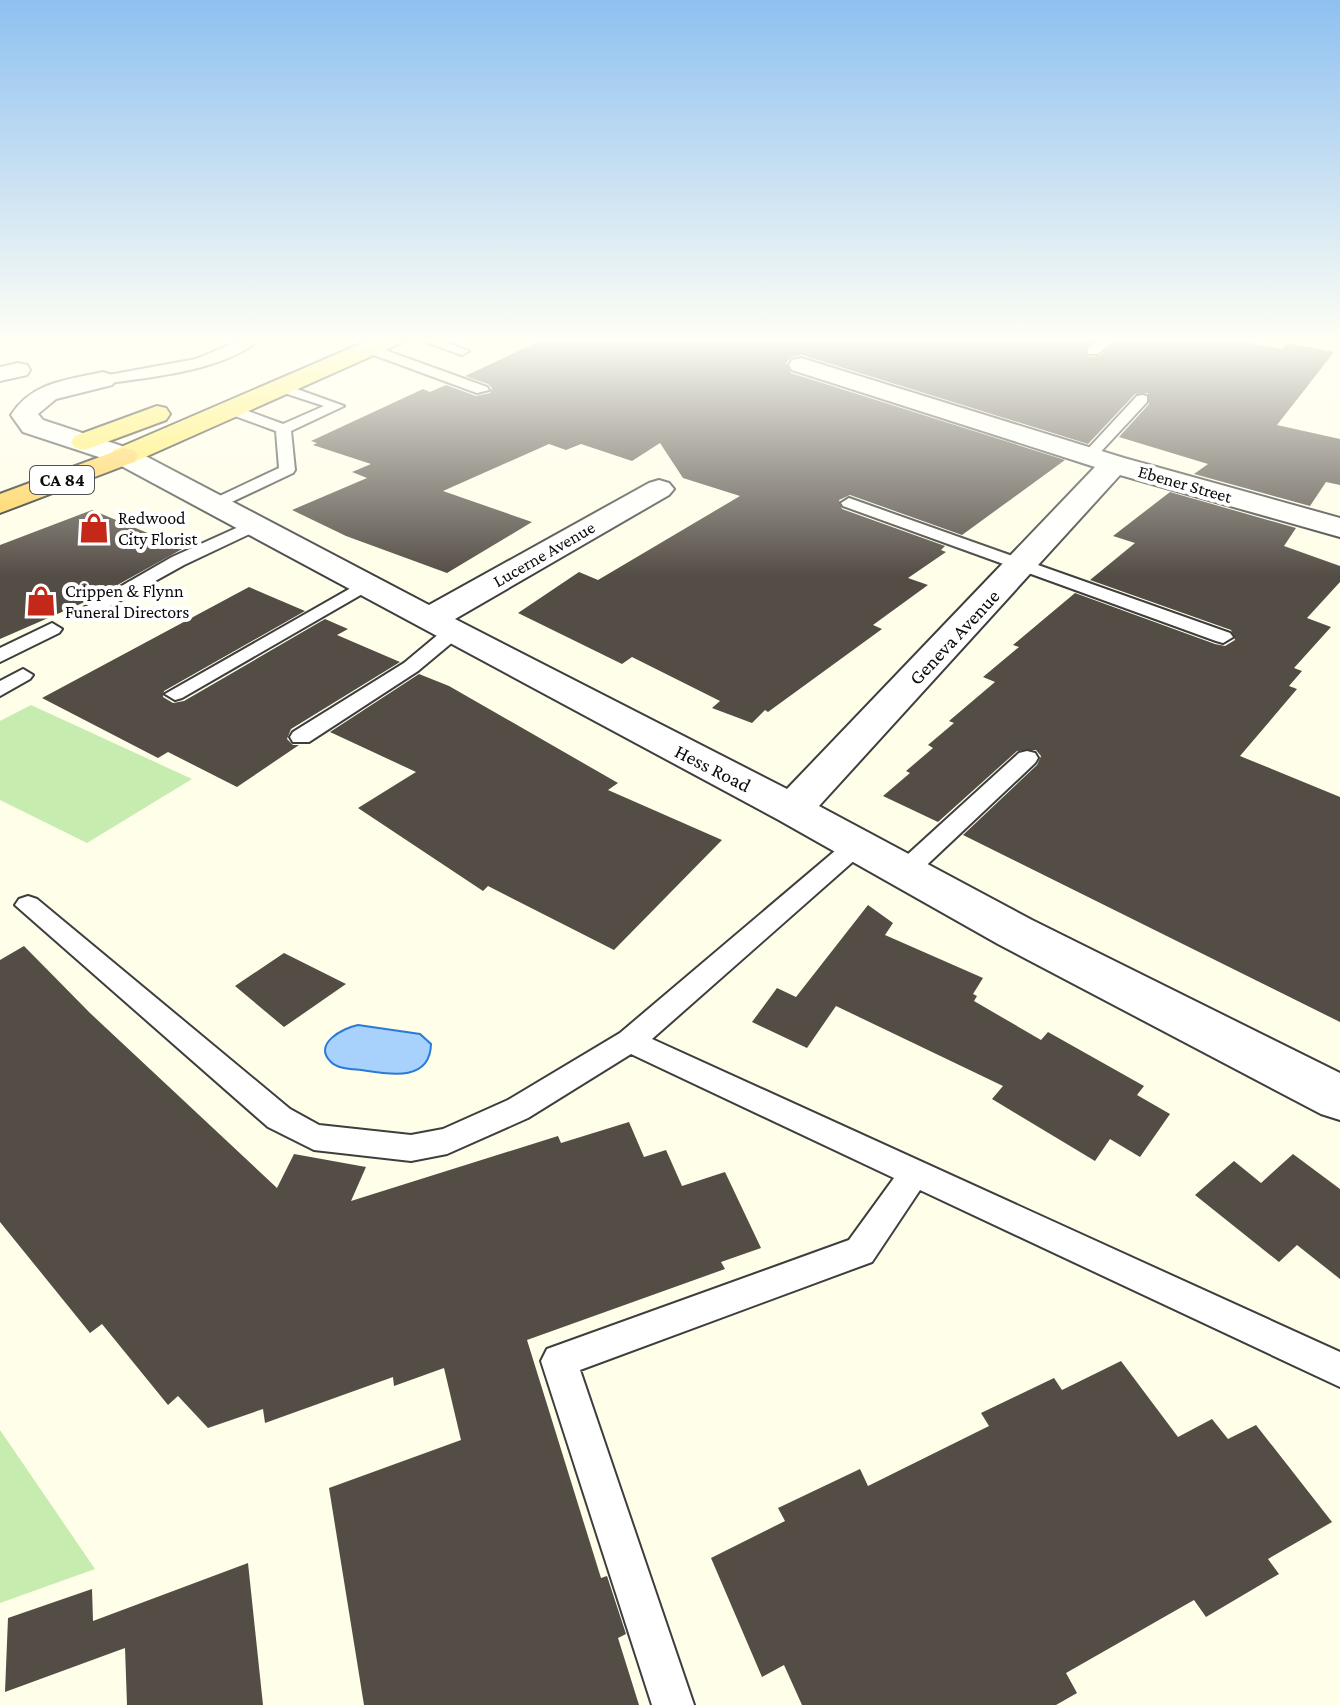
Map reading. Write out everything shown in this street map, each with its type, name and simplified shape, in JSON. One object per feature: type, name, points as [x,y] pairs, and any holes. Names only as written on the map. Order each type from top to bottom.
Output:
[{"type":"highway","name":"CA 84","points":[[42,458],[85,442]]},
{"type":"highway","name":"CA 84","points":[[0,504],[124,456]]},
{"type":"main road","name":"CA 84","points":[[85,442],[152,418]]},
{"type":"main road","name":"CA 84","points":[[124,456],[210,418]]},
{"type":"street","name":"Hess Road","points":[[26,418],[33,426],[124,456],[792,809],[1015,932],[1340,1098]]},
{"type":"street","name":"Ebener Street","points":[[968,418],[1102,460],[1340,528]]},
{"type":"street","name":"Geneva Avenue","points":[[792,809],[1023,563],[1102,460]]},
{"type":"street","name":"Lucerne Avenue","points":[[441,626],[659,489]]},
{"type":"lane","points":[[252,418],[283,429],[310,418]]},
{"type":"lane","points":[[1102,460],[1130,418]]},
{"type":"lane","points":[[215,504],[287,470],[283,429]]},
{"type":"lane","points":[[849,503],[1223,637]]},
{"type":"lane","points":[[87,611],[178,561],[254,525]]},
{"type":"lane","points":[[175,694],[365,585]]},
{"type":"lane","points":[[301,737],[411,667],[441,626]]},
{"type":"lane","points":[[0,656],[52,629]]},
{"type":"lane","points":[[0,664],[23,675],[0,690]]},
{"type":"lane","points":[[905,871],[1027,758]]},
{"type":"lane","points":[[28,905],[279,1118],[314,1137],[352,1144],[411,1148],[447,1141],[518,1109],[630,1041],[857,845]]},
{"type":"lane","points":[[630,1041],[1340,1370]]},
{"type":"lane","points":[[673,1705],[559,1361],[860,1251],[914,1174]]},
{"type":"green space","points":[[31,705],[192,779],[87,843],[0,800],[0,721]]},
{"type":"green space","points":[[0,1430],[95,1569],[0,1603]]},
{"type":"water","points":[[358,1025],[420,1034],[431,1044],[429,1056],[416,1070],[395,1074],[345,1068],[331,1062],[326,1055],[327,1043],[338,1033]]},
{"type":"building","points":[[361,418],[931,418],[1065,460],[962,535],[850,495],[839,500],[842,509],[945,546],[941,550],[946,552],[908,578],[928,585],[873,625],[882,629],[768,712],[765,710],[752,723],[712,708],[720,701],[632,657],[622,664],[518,613],[579,572],[598,580],[740,496],[683,478],[660,443],[632,461],[581,444],[566,450],[549,444],[443,491],[532,522],[447,573],[346,536],[292,510],[367,478],[352,472],[371,464],[313,445],[317,443],[311,441]]},
{"type":"building","points":[[1003,418],[1113,418],[1088,444]]},
{"type":"building","points":[[1137,418],[1283,418],[1277,425],[1340,439],[1340,485],[1326,482],[1310,506],[1194,474],[1208,464],[1119,437]]},
{"type":"building","points":[[1170,492],[1296,528],[1284,546],[1340,566],[1340,582],[1307,618],[1331,627],[1294,668],[1302,671],[1289,686],[1297,689],[1240,756],[1340,797],[1340,1022],[963,835],[1037,765],[1041,756],[1036,750],[1017,751],[938,822],[883,796],[933,748],[928,745],[954,723],[949,721],[995,682],[983,677],[1019,647],[1013,645],[1075,593],[1215,644],[1225,646],[1235,640],[1231,630],[1090,580],[1135,543],[1113,536]]},
{"type":"building","points":[[92,510],[184,548],[94,598],[0,639],[0,545]]},
{"type":"building","points":[[249,587],[305,611],[164,691],[163,697],[173,703],[184,701],[325,619],[348,629],[337,635],[400,662],[291,729],[287,739],[293,745],[299,745],[237,787],[168,752],[158,758],[42,698]]},
{"type":"building","points":[[419,674],[449,686],[618,783],[608,790],[722,840],[614,950],[488,886],[483,891],[358,808],[416,772],[330,732]]},
{"type":"building","points":[[868,905],[893,923],[885,935],[983,978],[973,994],[977,996],[974,1001],[1041,1040],[1048,1032],[1144,1086],[1137,1095],[1170,1114],[1140,1157],[1110,1139],[1095,1161],[992,1099],[1003,1086],[836,1006],[807,1048],[752,1022],[777,988],[796,997]]},
{"type":"building","points":[[24,946],[90,1013],[277,1188],[294,1154],[366,1167],[351,1201],[558,1136],[561,1143],[629,1122],[644,1157],[666,1150],[682,1186],[725,1172],[761,1248],[721,1262],[725,1269],[527,1340],[601,1578],[607,1576],[626,1634],[618,1638],[639,1705],[364,1705],[329,1488],[461,1440],[444,1368],[394,1386],[393,1377],[265,1423],[263,1409],[208,1428],[178,1396],[168,1405],[102,1324],[90,1333],[0,1222],[0,960]]},
{"type":"building","points":[[284,953],[346,984],[284,1027],[235,986]]},
{"type":"building","points":[[1293,1154],[1340,1189],[1340,1279],[1297,1245],[1279,1262],[1195,1195],[1234,1161],[1261,1183]]},
{"type":"building","points":[[1121,1361],[1178,1437],[1212,1419],[1228,1439],[1256,1425],[1332,1522],[1268,1559],[1279,1574],[1206,1617],[1194,1600],[1066,1673],[1077,1693],[1056,1705],[802,1705],[784,1665],[762,1677],[711,1558],[785,1521],[778,1508],[860,1469],[868,1486],[989,1426],[981,1413],[1054,1378],[1062,1390]]},
{"type":"building","points":[[248,1563],[263,1705],[127,1705],[125,1648],[5,1692],[8,1618],[92,1589],[93,1621]]},
{"type":"place","name":"Redwood City Florist","points":[[94,528]]},
{"type":"place","name":"Crippen & Flynn Funeral Directors","points":[[41,601]]}]
